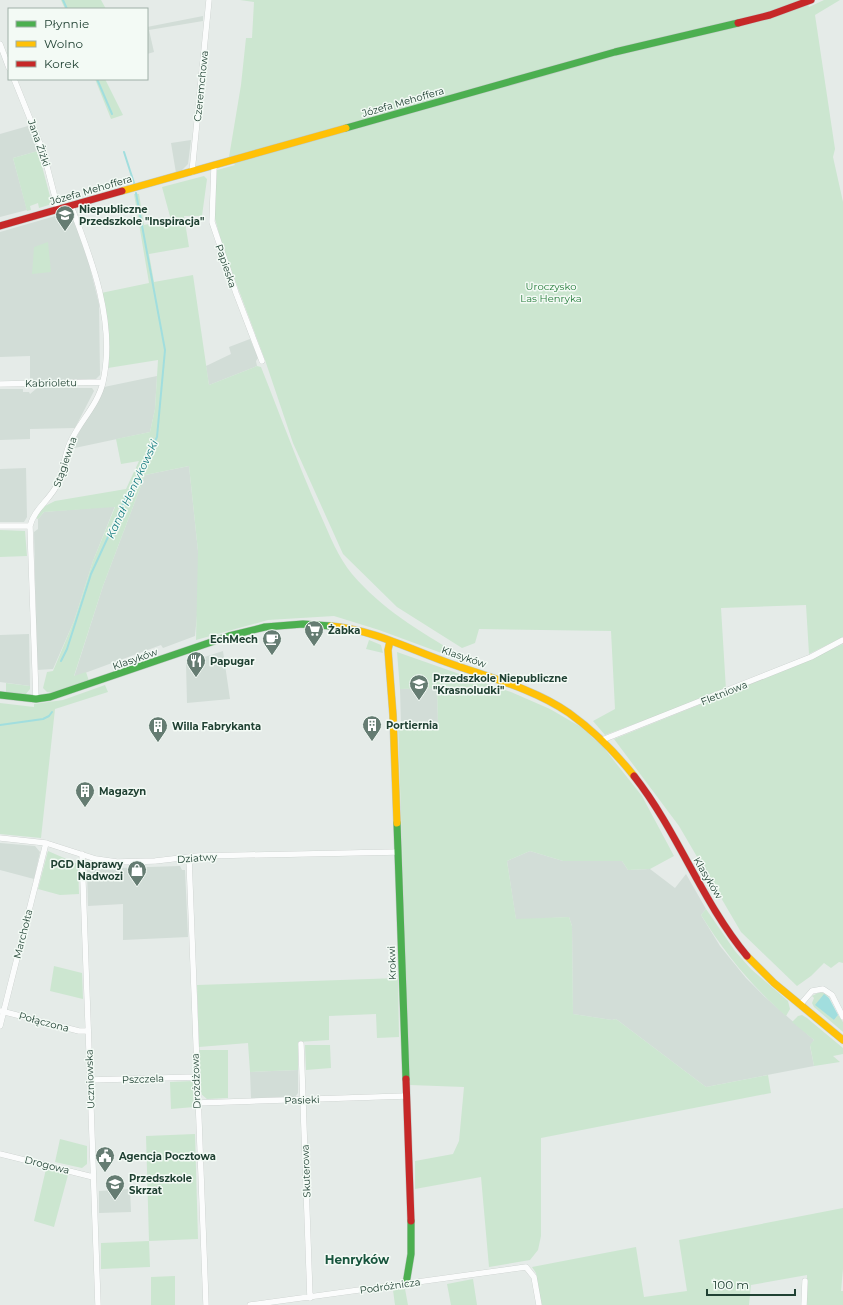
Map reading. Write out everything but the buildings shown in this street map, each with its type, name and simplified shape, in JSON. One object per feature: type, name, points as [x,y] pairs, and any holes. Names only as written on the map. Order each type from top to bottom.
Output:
[{"type":"street","name":"Czeremchowa","points":[[192,172],[209,0]]},
{"type":"street","name":"Józefa Mehoffera","points":[[0,226],[615,52],[770,15],[812,0]]},
{"type":"street","points":[[0,44],[8,65]]},
{"type":"street","name":"Jana Żiżki","points":[[14,80],[43,151],[58,209]]},
{"type":"street","name":"Papieska","points":[[214,166],[212,222],[236,293],[262,361]]},
{"type":"street","name":"Stągiewna","points":[[30,526],[33,516],[54,492],[59,482],[70,443],[88,414],[103,382],[106,351],[101,304],[92,266],[71,206]]},
{"type":"street","name":"Kabrioletu","points":[[0,384],[103,382]]},
{"type":"street","points":[[0,526],[30,526],[36,699]]},
{"type":"street","name":"Klasyków","points":[[0,695],[36,699],[63,694],[229,636],[265,627],[293,624],[332,626],[365,633],[538,695],[573,715],[602,740],[625,763],[644,788],[737,944],[758,967],[843,1040]]},
{"type":"street","name":"Fletniowa","points":[[602,740],[811,657],[843,640]]},
{"type":"street","name":"Krokwi","points":[[390,641],[411,1254],[406,1284]]},
{"type":"street","name":"Dziatwy","points":[[0,838],[46,842],[103,861],[116,862],[188,858],[398,852]]},
{"type":"street","name":"Marchołta","points":[[0,1026],[2,1011],[46,842]]},
{"type":"street","name":"Uczniowska","points":[[82,854],[98,1305]]},
{"type":"street","name":"Drożdżowa","points":[[188,858],[206,1305]]},
{"type":"street","points":[[800,1004],[812,991],[822,989],[832,995],[843,1017]]},
{"type":"street","name":"Połączona","points":[[2,1011],[79,1032],[88,1031]]},
{"type":"street","name":"Skuterowa","points":[[301,1044],[310,1298]]},
{"type":"street","name":"Pszczela","points":[[90,1080],[196,1077]]},
{"type":"street","name":"Pasieki","points":[[197,1103],[406,1096]]},
{"type":"street","name":"Drogowa","points":[[0,1154],[93,1177]]},
{"type":"street","name":"Podróżnicza","points":[[250,1305],[310,1298],[524,1267],[530,1269],[534,1277],[539,1305]]},
{"type":"street","points":[[804,1305],[805,1281]]},
{"type":"shaded area","points":[[203,16],[203,21],[149,30],[154,52],[148,54],[148,27]]},
{"type":"shaded area","points":[[28,126],[38,151],[13,158],[27,210],[0,217],[0,134]]},
{"type":"shaded area","points":[[191,140],[188,164],[181,171],[176,173],[171,143]]},
{"type":"shaded area","points":[[69,212],[74,220],[89,264],[99,304],[100,375],[96,379],[30,381],[30,356],[0,357],[0,232]]},
{"type":"shaded area","points":[[250,339],[258,358],[256,361],[257,366],[209,385],[206,366],[231,354],[229,347]]},
{"type":"shaded area","points":[[157,376],[155,409],[150,432],[70,449],[104,387]]},
{"type":"shaded area","points":[[37,388],[92,388],[94,391],[75,428],[30,429],[30,439],[0,440],[0,389],[23,389],[23,392],[29,392],[30,394]]},
{"type":"shaded area","points":[[189,466],[198,551],[198,605],[195,636],[163,648],[161,645],[74,677],[103,586],[145,475]]},
{"type":"shaded area","points":[[26,468],[27,517],[24,522],[0,522],[0,469]]},
{"type":"shaded area","points":[[115,506],[93,561],[74,621],[53,669],[37,670],[34,532],[38,529],[38,519],[44,512]]},
{"type":"shaded area","points":[[29,634],[30,686],[0,682],[0,635]]},
{"type":"shaded area","points":[[223,651],[230,699],[187,703],[186,663]]},
{"type":"shaded area","name":"Przedszkole Niepubliczne \"Krasnoludki\"","points":[[437,688],[438,724],[401,725],[400,689]]},
{"type":"shaded area","points":[[0,843],[35,846],[40,852],[34,879],[0,870]]},
{"type":"shaded area","points":[[530,851],[563,861],[622,861],[628,870],[650,869],[675,888],[686,874],[706,909],[701,915],[720,946],[746,978],[765,997],[814,1040],[810,1046],[814,1066],[706,1087],[616,1019],[612,1020],[573,1014],[572,926],[569,917],[516,920],[507,861]]},
{"type":"shaded area","name":"PGD Naprawy Nadwozi","points":[[180,866],[182,870],[185,870],[188,937],[123,940],[123,904],[88,906],[87,869]]},
{"type":"shaded area","points":[[298,1070],[298,1093],[295,1097],[251,1098],[250,1072]]},
{"type":"shaded area","name":"Przedszkole Skrzat","points":[[130,1189],[131,1212],[99,1213],[99,1191]]},
{"type":"green space","points":[[61,0],[101,0],[105,8],[65,8]]},
{"type":"green space","name":"Uroczysko Las Henryka","points":[[240,0],[806,0],[809,7],[824,0],[840,0],[815,15],[835,149],[833,157],[843,202],[843,637],[809,654],[806,605],[721,608],[726,690],[605,735],[593,721],[615,709],[611,631],[479,629],[475,643],[462,648],[397,607],[343,554],[293,443],[265,360],[223,248],[214,215],[217,170],[235,165],[229,157],[241,85],[246,38],[252,38],[254,2]]},
{"type":"green space","points":[[95,80],[106,80],[123,115],[111,119]]},
{"type":"green space","points":[[38,151],[52,204],[39,208],[38,203],[30,206],[31,210],[27,211],[13,158]]},
{"type":"green space","points":[[204,176],[207,179],[202,216],[184,216],[189,247],[149,254],[154,282],[193,275],[209,385],[257,366],[261,367],[313,498],[335,546],[347,567],[364,587],[388,609],[429,637],[458,654],[455,658],[379,630],[334,616],[268,620],[196,640],[198,551],[189,466],[145,475],[103,586],[74,676],[86,672],[89,681],[52,693],[47,692],[43,688],[47,672],[53,671],[74,621],[93,561],[115,507],[44,512],[38,519],[34,517],[45,506],[55,501],[126,489],[139,461],[121,464],[116,439],[150,432],[155,409],[158,360],[108,368],[107,330],[101,293],[149,283],[134,194],[139,194],[144,225],[171,220],[162,187]]},
{"type":"green space","points":[[48,242],[51,272],[32,274],[34,247]]},
{"type":"green space","points":[[0,530],[25,531],[27,556],[0,557]]},
{"type":"green space","points":[[369,640],[381,645],[383,653],[366,649]]},
{"type":"green space","points":[[843,644],[843,963],[839,962],[831,968],[824,963],[811,976],[797,986],[741,932],[679,826],[614,739],[803,663]]},
{"type":"green space","points":[[397,652],[511,692],[550,709],[581,727],[604,748],[642,796],[674,856],[650,869],[628,870],[622,861],[563,861],[530,851],[507,861],[516,919],[569,917],[572,926],[573,1014],[612,1020],[616,1019],[706,1087],[768,1075],[771,1093],[541,1138],[541,1236],[538,1250],[530,1260],[489,1267],[481,1177],[415,1189],[415,1161],[453,1154],[459,1141],[464,1087],[410,1085],[398,725],[438,723],[437,688],[400,689]]},
{"type":"green space","points":[[6,683],[30,686],[30,689],[25,695],[6,692]]},
{"type":"green space","points":[[105,685],[108,692],[55,709],[41,838],[0,834],[0,703],[34,707],[34,704],[63,700]]},
{"type":"green space","points":[[48,851],[78,864],[79,894],[60,895],[38,889]]},
{"type":"green space","points":[[706,909],[735,951],[751,969],[788,1001],[790,1009],[786,1016],[761,993],[719,943],[701,915]]},
{"type":"green space","points":[[54,966],[82,973],[83,999],[50,991]]},
{"type":"green space","points":[[398,978],[399,1037],[377,1038],[376,1014],[329,1016],[329,1040],[298,1042],[298,1070],[250,1072],[248,1043],[199,1047],[197,985]]},
{"type":"green space","points":[[820,992],[826,994],[830,998],[825,995],[834,1020],[838,1015],[843,1022],[843,1032],[814,1007],[812,1003],[814,998],[812,996]]},
{"type":"green space","points":[[802,1015],[807,1018],[843,1048],[843,1054],[833,1056],[840,1062],[814,1066],[810,1045],[814,1040],[792,1022],[798,1016]]},
{"type":"green space","points":[[305,1045],[330,1045],[331,1068],[306,1070]]},
{"type":"green space","points":[[199,1050],[228,1050],[228,1098],[207,1099],[201,1094]]},
{"type":"green space","points":[[193,1081],[194,1107],[171,1109],[170,1082]]},
{"type":"green space","points":[[195,1134],[198,1239],[149,1241],[146,1136]]},
{"type":"green space","points":[[60,1139],[87,1146],[87,1164],[82,1168],[55,1162]]},
{"type":"green space","points":[[46,1169],[68,1175],[54,1227],[34,1221]]},
{"type":"green space","points":[[843,1208],[843,1269],[841,1291],[843,1291],[843,1305],[807,1305],[807,1275],[751,1285],[749,1305],[541,1305],[536,1273],[532,1267],[636,1247],[644,1297],[687,1291],[679,1240]]},
{"type":"green space","points":[[149,1241],[150,1267],[101,1269],[101,1243]]},
{"type":"green space","points":[[175,1276],[175,1305],[151,1305],[151,1277]]},
{"type":"green space","points":[[473,1279],[477,1305],[451,1305],[447,1284]]},
{"type":"green space","points":[[405,1289],[408,1305],[395,1305],[393,1290]]},
{"type":"water","points":[[824,994],[829,998],[838,1015],[834,1020],[815,1005]]},
{"type":"waterway","name":"Kanał Henrykowski","points":[[63,0],[67,8]]},
{"type":"waterway","name":"Kanał Henrykowski","points":[[97,80],[112,114]]},
{"type":"waterway","name":"Kanał Henrykowski","points":[[124,152],[134,183]]},
{"type":"waterway","name":"Kanał Henrykowski","points":[[61,661],[67,649],[91,574],[125,500],[157,437],[165,350],[136,193]]},
{"type":"waterway","name":"Kanał Henrykowski","points":[[0,725],[43,719],[49,716],[52,712]]},
{"type":"traffic: fast","points":[[346,128],[615,52],[738,23]]},
{"type":"traffic: fast","points":[[0,695],[36,699],[50,697],[229,636],[265,627],[303,624],[331,626]]},
{"type":"traffic: fast","points":[[397,823],[406,1079]]},
{"type":"traffic: fast","points":[[406,1284],[411,1254],[411,1221]]},
{"type":"traffic: slow","points":[[122,191],[346,128]]},
{"type":"traffic: slow","points":[[331,626],[375,635],[525,690],[555,704],[569,713],[596,735],[612,750],[634,776]]},
{"type":"traffic: slow","points":[[390,641],[388,650],[393,715],[397,823]]},
{"type":"traffic: slow","points":[[747,956],[774,983],[843,1040]]},
{"type":"traffic: jam","points":[[738,23],[770,15],[811,0]]},
{"type":"traffic: jam","points":[[0,226],[122,191]]},
{"type":"traffic: jam","points":[[634,776],[664,820],[717,913],[747,956]]},
{"type":"traffic: jam","points":[[406,1079],[411,1221]]},
{"type":"place","name":"Niepubliczne Przedszkole \"Inspiracja\"","points":[[65,232]]},
{"type":"place","name":"Żabka","points":[[314,647]]},
{"type":"place","name":"EchMech","points":[[272,656]]},
{"type":"place","name":"Papugar","points":[[196,678]]},
{"type":"place","name":"Przedszkole Niepubliczne \"Krasnoludki\"","points":[[419,701]]},
{"type":"place","name":"Portiernia","points":[[372,742]]},
{"type":"place","name":"Willa Fabrykanta","points":[[158,743]]},
{"type":"place","name":"Magazyn","points":[[85,808]]},
{"type":"place","name":"PGD Naprawy Nadwozi","points":[[137,887]]},
{"type":"place","name":"Agencja Pocztowa","points":[[105,1173]]},
{"type":"place","name":"Przedszkole Skrzat","points":[[115,1201]]},
{"type":"district","name":"Henryków","points":[[357,1259]]}]
